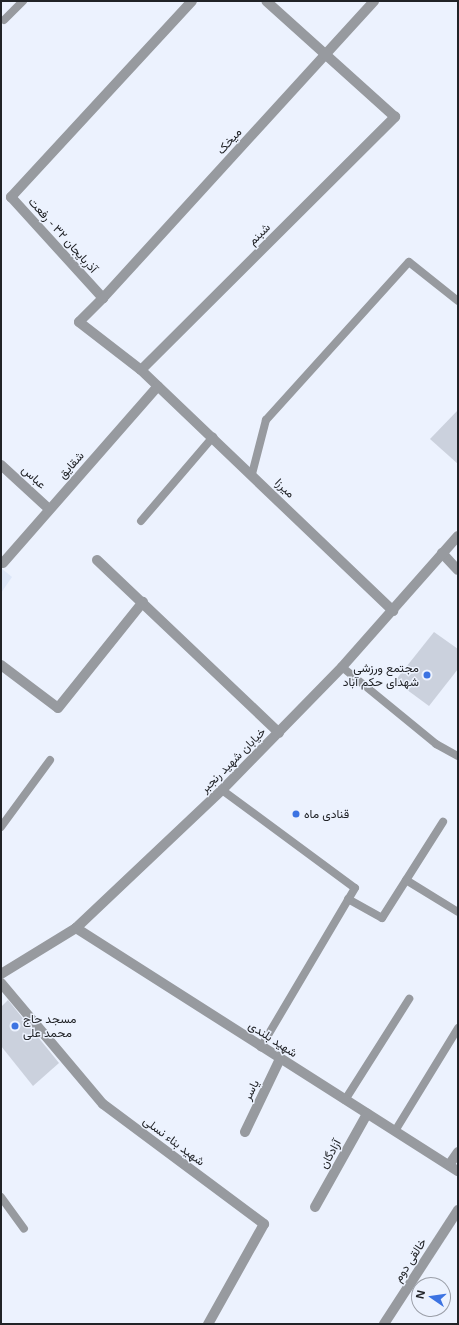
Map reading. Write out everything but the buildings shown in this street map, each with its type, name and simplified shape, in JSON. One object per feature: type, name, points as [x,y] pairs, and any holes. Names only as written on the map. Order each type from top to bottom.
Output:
[{"type":"street","name":"آذربایجان ۳۲ - رفعت","points":[[103,298],[10,197],[192,1]]},
{"type":"street","points":[[266,1],[325,54]]},
{"type":"street","name":"میخک","points":[[103,298],[374,1]]},
{"type":"street","name":"شبنم","points":[[141,370],[395,117],[325,54]]},
{"type":"street","points":[[103,298],[79,322],[141,370],[158,386]]},
{"type":"street","name":"میرزا","points":[[158,386],[252,474],[393,611]]},
{"type":"street","name":"شقایق","points":[[3,562],[158,386]]},
{"type":"street","name":"عباس","points":[[1,465],[49,509]]},
{"type":"street","name":"خیابان شهید رنجبر","points":[[1,974],[76,928],[222,790],[342,667],[458,536]]},
{"type":"street","points":[[442,553],[458,570]]},
{"type":"street","points":[[97,560],[143,602],[279,733]]},
{"type":"street","points":[[1,665],[58,708],[143,602]]},
{"type":"street","name":"شهید بلندی","points":[[76,928],[458,1171]]},
{"type":"street","name":"شهید بناء نسلی","points":[[1,983],[103,1104],[264,1224],[208,1324]]},
{"type":"street","name":"یاسر","points":[[245,1132],[280,1059]]},
{"type":"street","name":"آزادگان","points":[[315,1207],[367,1114]]},
{"type":"street","points":[[449,1165],[458,1152]]},
{"type":"street","name":"خالقی دوم","points":[[384,1324],[458,1210]]},
{"type":"lane","points":[[4,20],[23,1]]},
{"type":"lane","points":[[252,474],[266,420],[409,262],[458,301]]},
{"type":"lane","points":[[141,521],[213,437]]},
{"type":"lane","points":[[342,667],[436,744],[458,756]]},
{"type":"lane","points":[[1,827],[50,760]]},
{"type":"lane","points":[[222,790],[355,888],[262,1047]]},
{"type":"lane","points":[[348,899],[382,918],[442,822]]},
{"type":"lane","points":[[406,880],[458,912]]},
{"type":"lane","points":[[345,1100],[409,999]]},
{"type":"lane","points":[[395,1131],[458,1028]]},
{"type":"lane","points":[[1,1197],[24,1229]]},
{"type":"shaded area","points":[[1,568],[12,577],[1,593]]},
{"type":"place","name":"مجتمع ورزشی شهدای حکم آباد","points":[[427,675]]},
{"type":"place","name":"قنادی ماه","points":[[296,814]]},
{"type":"place","name":"مسجد حاج محمد علی","points":[[15,1026]]}]
